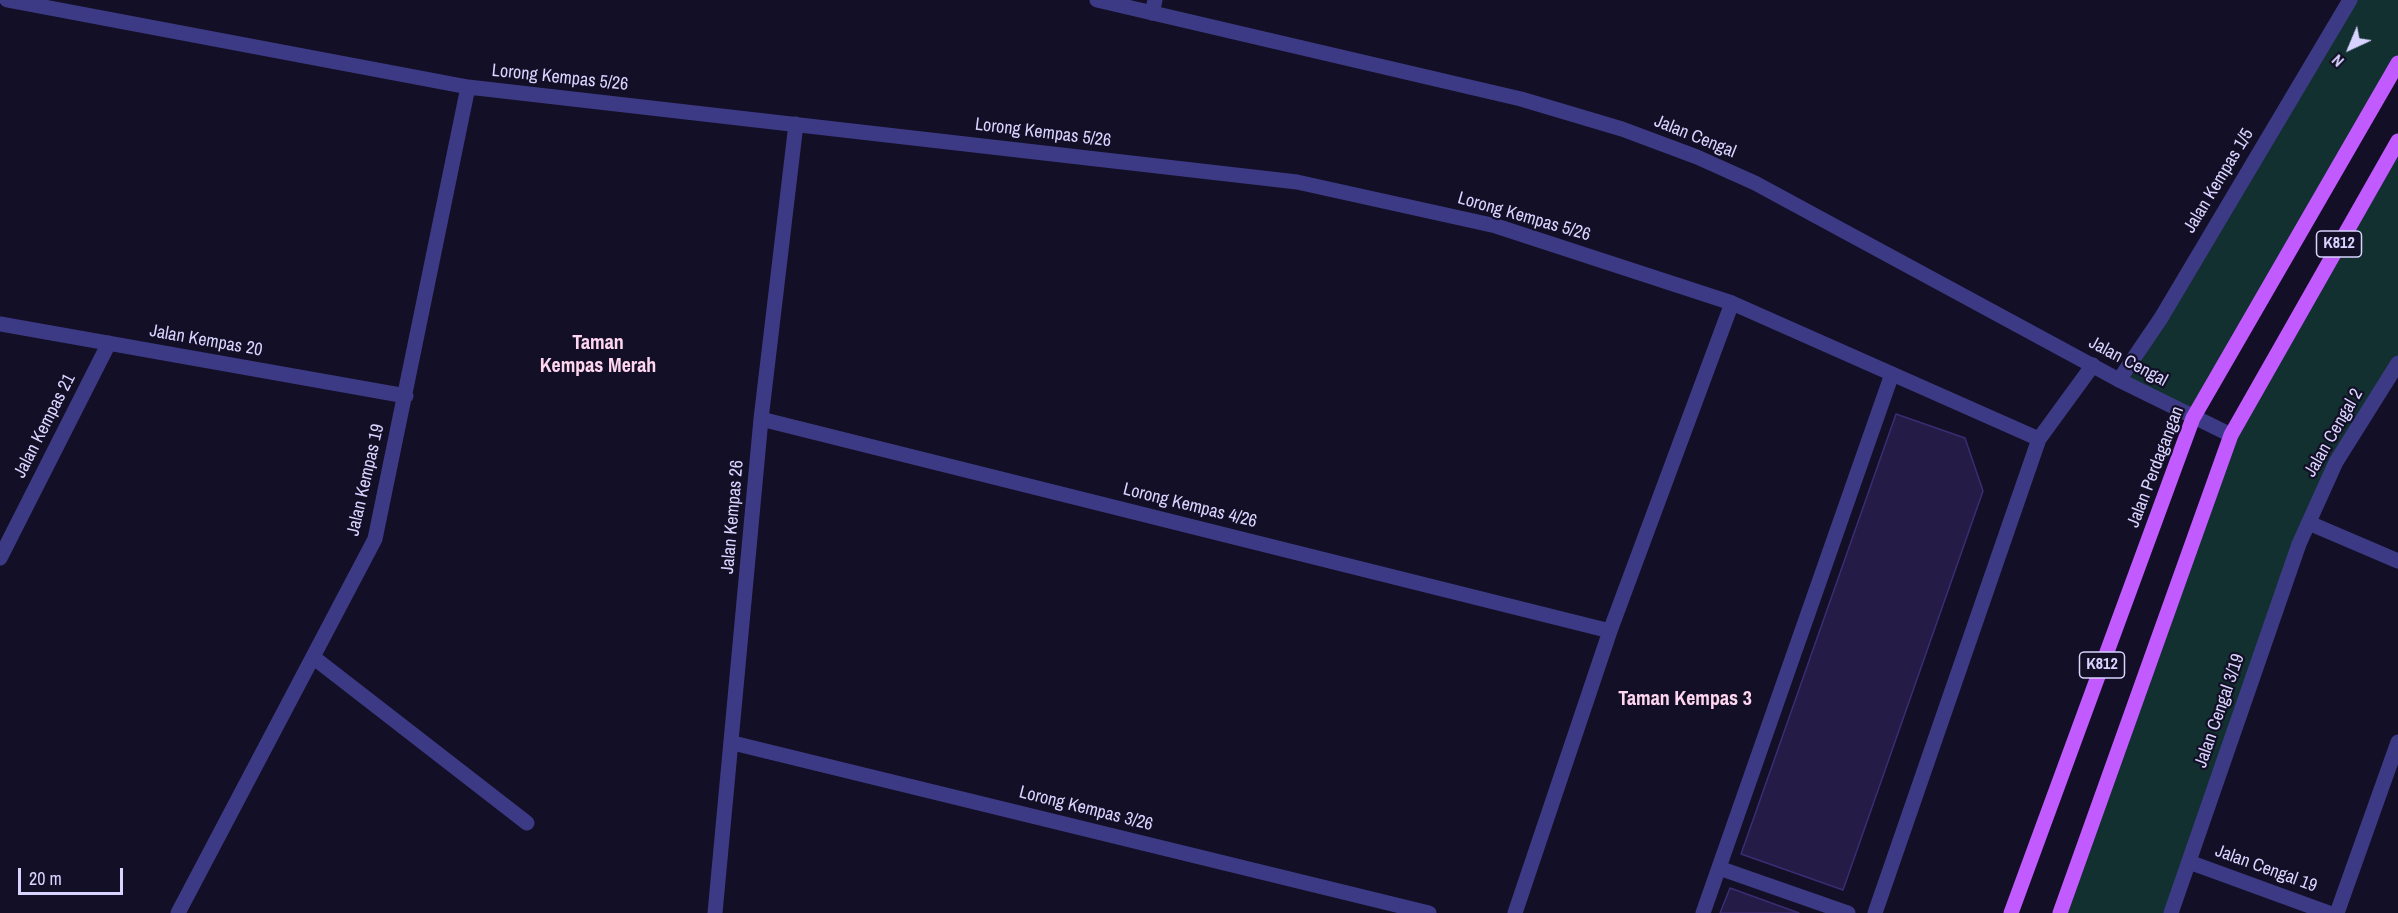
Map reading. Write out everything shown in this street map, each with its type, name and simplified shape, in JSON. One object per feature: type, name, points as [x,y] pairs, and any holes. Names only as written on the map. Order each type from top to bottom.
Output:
[{"type":"main road","name":"Jalan Perdagangan","points":[[2011,913],[2193,418],[2398,63]]},
{"type":"main road","name":"K812","points":[[2060,913],[2231,435],[2398,141]]},
{"type":"street","name":"Lorong Kempas 5/26","points":[[7,0],[468,87],[1297,183],[1496,226],[1732,303],[2038,439]]},
{"type":"street","name":"Jalan Cengal","points":[[1097,0],[1153,7],[1521,99],[1622,129],[1697,157],[1755,183],[2092,366],[2231,435]]},
{"type":"street","name":"Jalan Kempas 1/5","points":[[2119,380],[2160,318],[2350,0]]},
{"type":"street","name":"Jalan Kempas 19","points":[[178,913],[375,539],[468,87]]},
{"type":"street","name":"Jalan Kempas 26","points":[[715,913],[733,743],[761,419],[796,124]]},
{"type":"street","points":[[1515,913],[1610,631],[1732,303]]},
{"type":"street","name":"Jalan Kempas 20","points":[[0,324],[406,396]]},
{"type":"street","name":"Jalan Kempas 21","points":[[0,558],[109,343]]},
{"type":"street","name":"Jalan Cengal 2","points":[[2309,524],[2336,462],[2398,363]]},
{"type":"street","points":[[1875,913],[2038,439],[2092,366]]},
{"type":"street","points":[[1703,913],[1892,374]]},
{"type":"street","name":"Lorong Kempas 4/26","points":[[761,419],[1610,631]]},
{"type":"street","points":[[2309,524],[2398,561]]},
{"type":"street","name":"Jalan Cengal 3/19","points":[[2171,913],[2309,524]]},
{"type":"street","points":[[313,657],[527,823]]},
{"type":"street","points":[[2337,913],[2398,742]]},
{"type":"street","name":"Lorong Kempas 3/26","points":[[733,743],[1430,913]]},
{"type":"street","name":"Jalan Cengal 19","points":[[2189,862],[2329,913]]},
{"type":"street","points":[[1719,868],[1848,913]]},
{"type":"green space","points":[[2349,0],[2398,0],[2398,63],[2193,418],[2119,380]]},
{"type":"green space","points":[[2398,141],[2398,363],[2336,462],[2171,913],[2060,913],[2231,435]]},
{"type":"building","points":[[1896,414],[1965,438],[1983,491],[1843,890],[1741,854]]},
{"type":"building","points":[[1730,888],[1799,913],[1720,913]]},
{"type":"district","name":"Taman Kempas Merah","points":[[598,356]]},
{"type":"district","name":"Taman Kempas 3","points":[[1685,700]]}]
